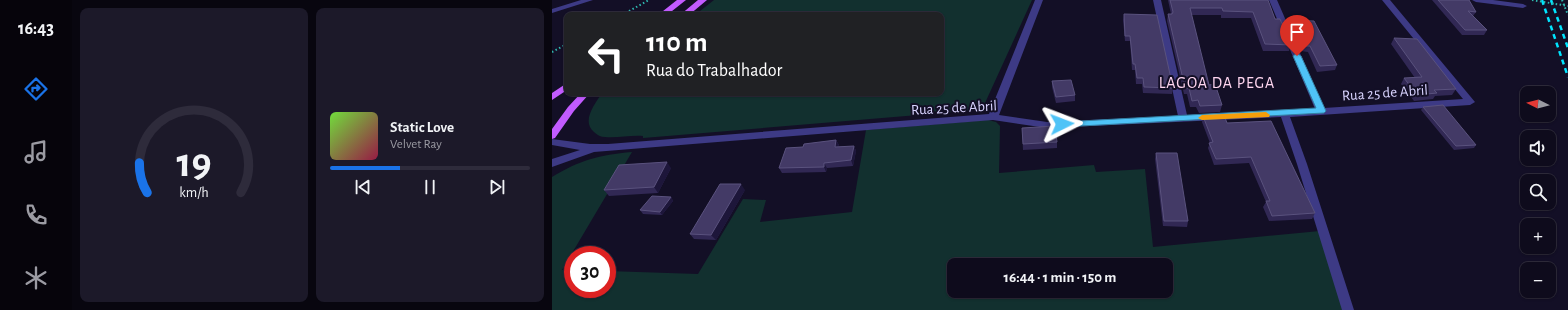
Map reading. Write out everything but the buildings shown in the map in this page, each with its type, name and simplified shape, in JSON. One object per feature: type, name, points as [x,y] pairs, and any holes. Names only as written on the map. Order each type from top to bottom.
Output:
[{"type":"main road","points":[[666,12],[682,0]]},
{"type":"main road","points":[[688,12],[703,0]]},
{"type":"main road","points":[[552,97],[564,88]]},
{"type":"main road","points":[[552,136],[571,109],[583,96]]},
{"type":"street","points":[[552,11],[589,0]]},
{"type":"street","points":[[993,117],[1039,0]]},
{"type":"street","points":[[1157,0],[1183,118]]},
{"type":"street","points":[[1273,0],[1321,111]]},
{"type":"street","name":"Rua 25 de Abril","points":[[608,148],[993,117],[1047,125],[1284,114],[1470,102],[1386,0]]},
{"type":"street","points":[[1476,0],[1523,6]]},
{"type":"street","points":[[1284,114],[1302,164],[1348,310]]},
{"type":"street","points":[[552,142],[590,148],[608,148]]},
{"type":"street","points":[[552,163],[584,151],[608,148]]},
{"type":"path","points":[[627,12],[648,0]]},
{"type":"path","points":[[1532,0],[1568,6]]},
{"type":"path","points":[[1562,0],[1568,15]]},
{"type":"path","points":[[552,52],[564,46]]},
{"type":"green space","points":[[714,0],[1032,0],[985,103],[978,110],[643,138],[643,136],[604,137],[595,133],[590,128],[589,118],[590,112],[600,96],[944,96],[944,12],[699,12]]},
{"type":"green space","points":[[988,120],[996,122],[1000,126],[999,173],[1094,165],[1096,172],[1145,169],[1153,247],[1320,231],[1344,310],[552,310],[552,177],[572,166],[590,159],[632,152],[576,246],[564,246],[564,267],[562,270],[564,270],[564,298],[616,298],[616,271],[698,274],[743,199],[766,200],[760,222],[852,212],[866,130]]},
{"type":"railway","points":[[1542,0],[1568,77]]},
{"type":"railway","points":[[1551,0],[1568,48]]},
{"type":"slow traffic","points":[[1202,118],[1266,115]]},
{"type":"district","name":"LAGOA DA PEGA","points":[[1217,83]]},
{"type":"route","points":[[1062,124],[1321,111],[1297,56]]}]
